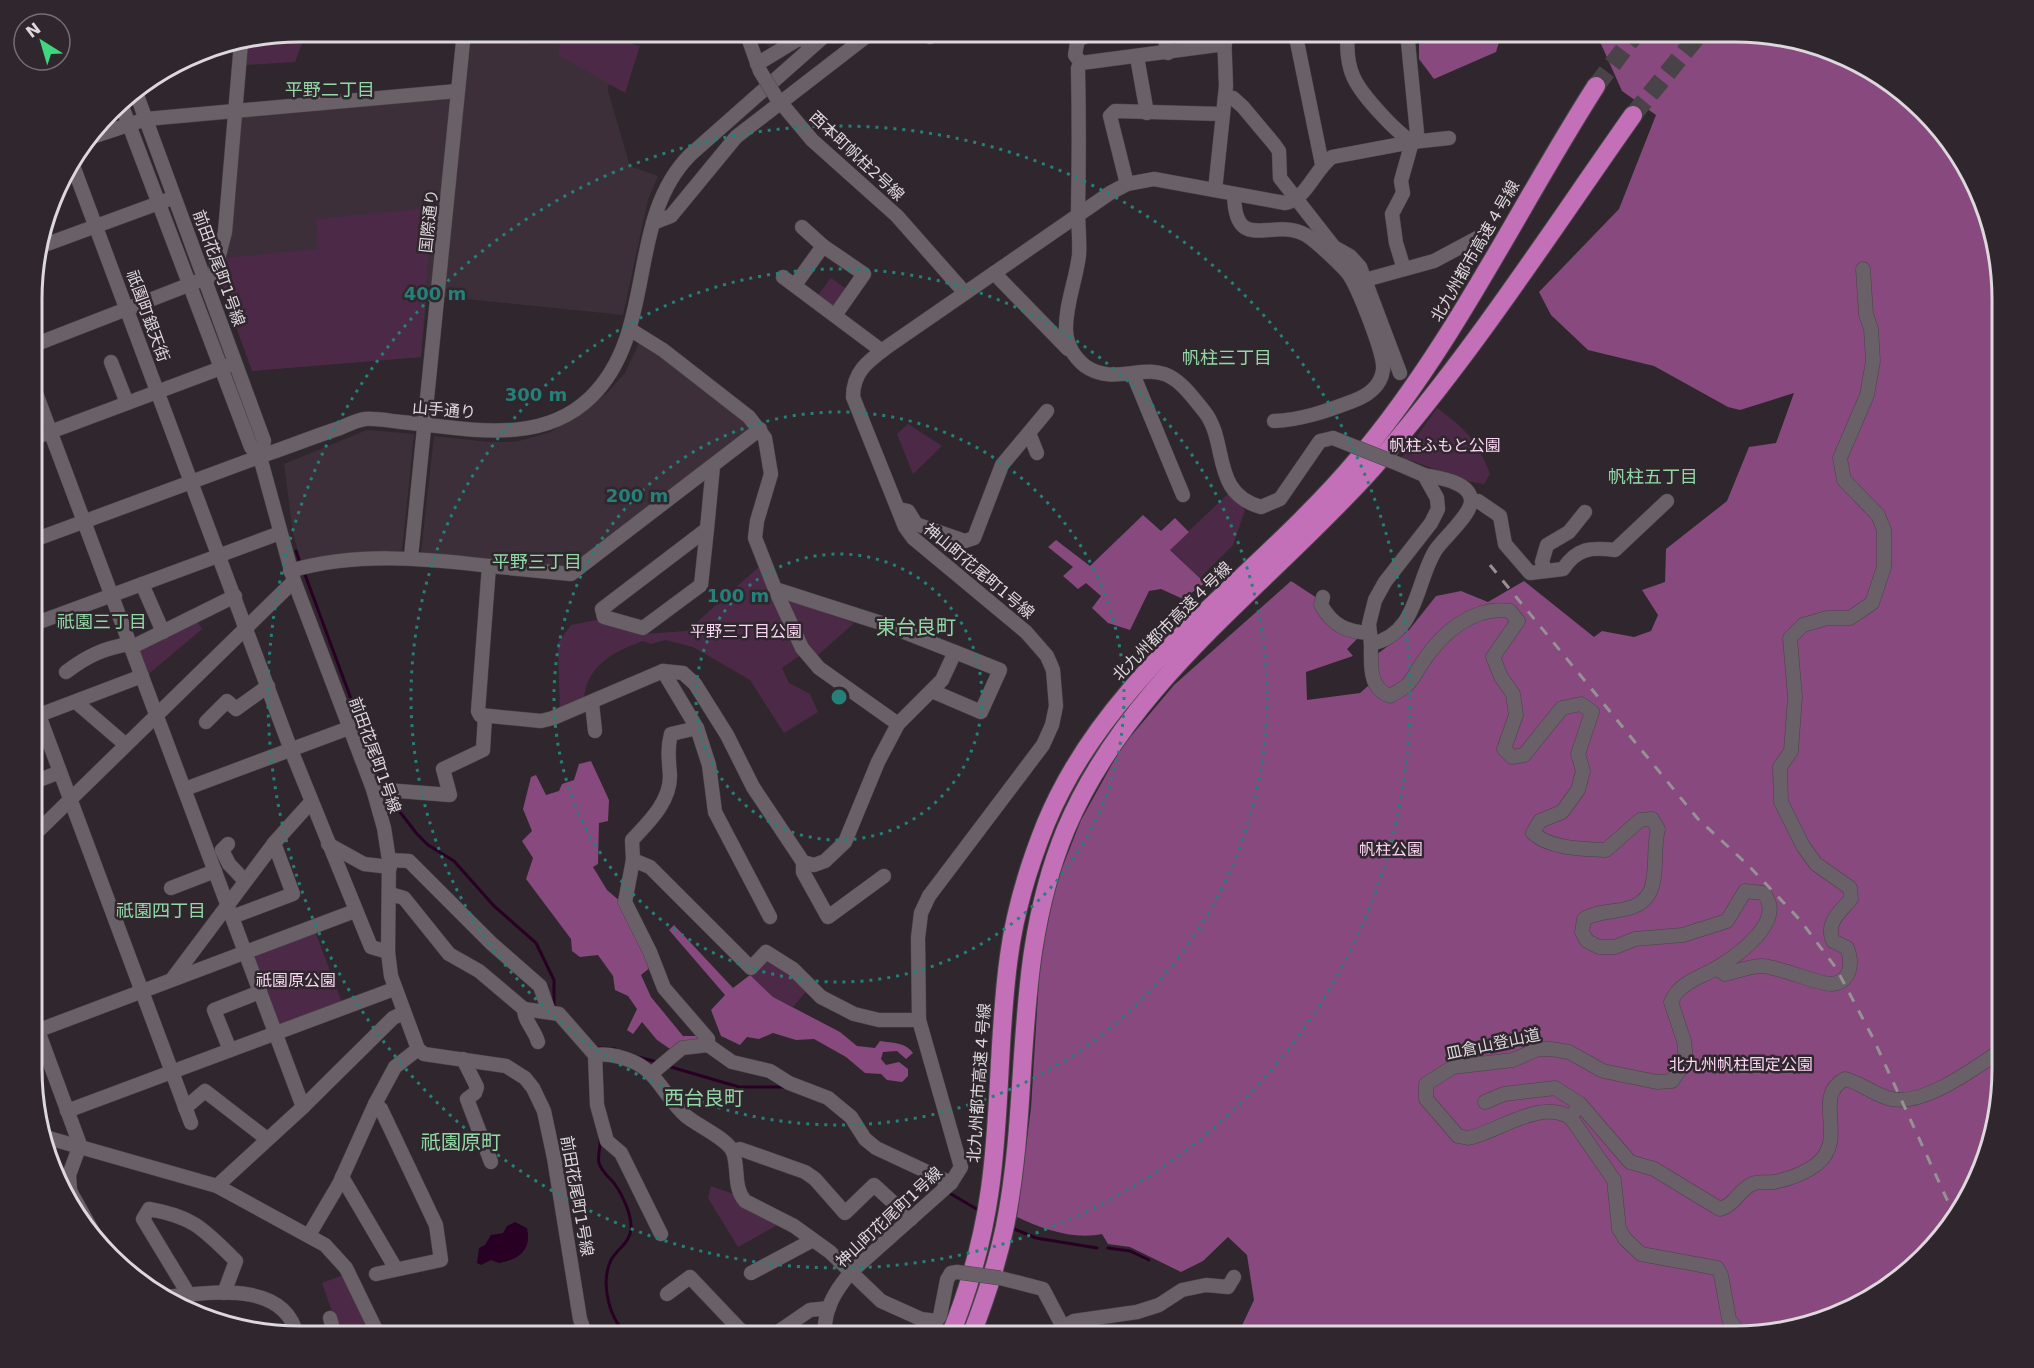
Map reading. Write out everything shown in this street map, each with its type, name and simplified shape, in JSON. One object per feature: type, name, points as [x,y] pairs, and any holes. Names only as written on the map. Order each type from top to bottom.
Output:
[{"type":"highway","name":"北九州都市高速４号線","points":[[974,1326],[996,1260],[1010,1193],[1027,984],[1044,893],[1066,830],[1092,777],[1163,666],[1310,512],[1358,459],[1399,408],[1442,346],[1596,86]]},
{"type":"highway","name":"北九州都市高速４号線","points":[[953,1326],[977,1254],[990,1189],[1009,955],[1023,890],[1047,822],[1076,765],[1112,712],[1321,523],[1393,444],[1509,293],[1633,115]]},
{"type":"street","name":"国際通り","points":[[411,557],[463,42]]},
{"type":"street","name":"西本町帆柱2号線","points":[[749,42],[758,68],[778,100],[812,140],[897,216],[965,293]]},
{"type":"street","points":[[758,68],[794,42]]},
{"type":"street","points":[[806,42],[812,46]]},
{"type":"street","name":"山手通り","points":[[42,535],[365,419],[506,431],[550,423],[590,398],[604,382],[623,353],[631,330],[653,223],[664,188],[680,165],[817,42]]},
{"type":"street","points":[[653,223],[671,216],[736,136],[778,100],[858,42]]},
{"type":"street","points":[[1076,42],[1075,55],[1081,63]]},
{"type":"street","points":[[1165,42],[1168,53]]},
{"type":"street","points":[[1081,63],[1168,53],[1209,42]]},
{"type":"street","points":[[1215,190],[1225,97],[1224,42]]},
{"type":"street","points":[[1296,42],[1322,164]]},
{"type":"street","points":[[1347,42],[1346,55],[1358,89],[1400,134],[1412,142]]},
{"type":"street","points":[[1404,269],[1399,256],[1392,214],[1403,193],[1401,181],[1417,132],[1408,42]]},
{"type":"street","points":[[42,342],[214,275],[225,232],[240,49]]},
{"type":"street","points":[[1137,57],[1147,113]]},
{"type":"street","points":[[1070,350],[1066,322],[1068,301],[1079,255],[1078,68],[1081,63]]},
{"type":"street","points":[[103,133],[146,119],[457,91]]},
{"type":"street","points":[[1225,97],[1233,98],[1243,107],[1274,144],[1278,151],[1280,178],[1334,247],[1350,256],[1360,267],[1400,373]]},
{"type":"street","name":"前田花尾町1号線","points":[[138,98],[264,441],[260,457]]},
{"type":"street","name":"前田花尾町1号線","points":[[124,111],[251,447],[260,457],[280,533],[297,572],[349,728],[381,790],[389,863],[388,952],[394,989],[403,1013],[418,1049],[424,1054],[506,1066],[525,1077],[540,1100],[555,1158],[582,1326]]},
{"type":"street","points":[[1127,184],[1110,116],[1114,111],[1222,114]]},
{"type":"street","points":[[1296,199],[1322,164],[1332,157],[1412,142],[1449,138]]},
{"type":"street","name":"祇園町銀天街","points":[[75,171],[311,802],[371,948],[388,952]]},
{"type":"street","name":"神山町花尾町1号線","points":[[826,1326],[829,1308],[838,1287],[851,1272],[951,1183],[961,1167],[958,1149],[919,1020],[918,938],[921,913],[928,896],[1043,745],[1052,725],[1056,688],[1053,670],[1041,648],[1026,632],[913,538],[898,508],[853,397],[857,377],[862,367],[882,351],[1110,193],[1127,184],[1154,179],[1285,203],[1296,199]]},
{"type":"street","points":[[1234,194],[1234,214],[1237,223],[1245,229],[1295,232],[1306,235],[1347,272],[1356,289],[1382,357],[1383,369],[1379,381],[1371,392],[1355,400],[1295,420],[1274,421]]},
{"type":"street","points":[[48,244],[175,197]]},
{"type":"street","points":[[802,227],[824,246],[864,274],[836,314]]},
{"type":"street","points":[[1365,280],[1434,261],[1479,237]]},
{"type":"street","points":[[795,285],[824,246]]},
{"type":"street","points":[[1716,968],[1725,974],[1761,966],[1832,984],[1846,978],[1849,973],[1851,959],[1848,948],[1833,941],[1829,932],[1832,921],[1851,899],[1850,888],[1816,864],[1803,846],[1781,802],[1780,767],[1791,751],[1793,738],[1792,717],[1795,697],[1790,638],[1803,625],[1827,618],[1850,618],[1872,603],[1884,567],[1884,530],[1878,515],[1844,480],[1840,458],[1867,395],[1873,361],[1872,328],[1866,314],[1863,269]]},
{"type":"street","points":[[994,273],[1084,365],[1099,374],[1155,372],[1168,375],[1180,384],[1206,414],[1214,430],[1226,478],[1252,505],[1262,507],[1280,499],[1320,441],[1333,438],[1424,475],[1457,483],[1470,496],[1471,502],[1464,517],[1434,551],[1411,613],[1401,628],[1383,641],[1351,632],[1337,625],[1321,605],[1323,597]]},
{"type":"street","points":[[783,277],[836,314],[882,351]]},
{"type":"street","points":[[631,330],[663,350],[749,417],[760,429],[770,455],[771,474],[757,521],[755,538],[802,648],[819,668],[898,724]]},
{"type":"street","points":[[111,362],[126,404]]},
{"type":"street","points":[[42,435],[236,362]]},
{"type":"street","points":[[1132,374],[1183,495]]},
{"type":"street","points":[[42,408],[303,1107]]},
{"type":"street","points":[[898,508],[908,511],[916,524],[965,541],[974,538],[1002,465],[1047,411]]},
{"type":"street","points":[[42,828],[246,628],[297,572],[411,557],[571,573],[760,429]]},
{"type":"street","points":[[1029,433],[1037,453]]},
{"type":"street","points":[[707,529],[602,609],[603,617],[644,628],[701,585],[707,529],[713,466]]},
{"type":"street","points":[[1370,638],[1375,600],[1385,582],[1431,523],[1438,509],[1437,498],[1424,475]]},
{"type":"street","points":[[1471,502],[1478,501],[1500,516],[1505,544],[1530,573],[1563,569],[1583,549],[1615,550],[1666,501]]},
{"type":"street","points":[[1546,571],[1542,562],[1547,545],[1569,532],[1585,512]]},
{"type":"street","points":[[42,621],[280,533]]},
{"type":"street","points":[[489,566],[478,711],[485,716],[541,721],[592,703],[663,671],[682,673],[695,684],[727,735],[753,787],[803,862],[803,872],[828,918],[884,876]]},
{"type":"street","points":[[142,584],[163,632]]},
{"type":"street","points":[[775,589],[881,623],[1000,670],[981,712],[932,691]]},
{"type":"street","points":[[66,672],[87,656],[107,648],[131,646],[235,596]]},
{"type":"street","name":"皿倉山登山道","points":[[1370,638],[1372,679],[1381,693],[1390,696],[1408,685],[1439,639],[1456,626],[1479,614],[1497,609],[1510,611],[1518,621],[1493,657],[1501,677],[1513,694],[1516,715],[1504,749],[1512,757],[1524,755],[1562,708],[1570,704],[1581,704],[1592,712],[1578,754],[1583,771],[1578,790],[1562,812],[1540,821],[1533,833],[1540,840],[1584,849],[1606,850],[1640,820],[1652,819],[1658,829],[1651,895],[1636,907],[1584,919],[1582,932],[1587,941],[1599,947],[1615,947],[1635,939],[1683,935],[1727,921],[1745,891],[1763,893],[1769,899],[1771,911],[1768,922],[1744,948],[1679,990],[1671,1002],[1684,1041],[1686,1060],[1671,1081],[1657,1082],[1603,1071],[1569,1052],[1538,1049],[1513,1060],[1453,1067],[1436,1075],[1426,1084],[1424,1091],[1426,1099],[1443,1121],[1458,1136],[1468,1138],[1525,1116],[1549,1112],[1564,1113],[1571,1118]]},
{"type":"street","points":[[803,862],[814,865],[825,861],[845,842],[878,762],[898,724],[942,680],[955,652]]},
{"type":"street","points":[[663,671],[697,728],[708,765],[715,812],[770,917]]},
{"type":"street","points":[[42,709],[76,702],[142,676]]},
{"type":"street","points":[[206,722],[227,701],[236,709],[268,686]]},
{"type":"street","points":[[76,702],[126,745]]},
{"type":"street","points":[[592,703],[595,731]]},
{"type":"street","points":[[381,790],[450,795],[442,769],[483,750],[485,716]]},
{"type":"street","points":[[42,728],[191,1124]]},
{"type":"street","points":[[185,789],[349,728]]},
{"type":"street","points":[[697,728],[671,734],[668,747],[670,779],[665,797],[654,816],[632,840],[633,860],[625,902],[650,952],[664,988],[708,1039],[708,1045]]},
{"type":"street","points":[[42,779],[60,772]]},
{"type":"street","points":[[173,978],[230,911],[245,881],[274,843],[311,802]]},
{"type":"street","points":[[230,911],[293,894],[274,843]]},
{"type":"street","points":[[228,844],[222,850],[229,864],[245,881]]},
{"type":"street","points":[[328,844],[364,864],[409,861],[491,943],[540,986],[553,1013],[596,1055],[597,1106],[607,1141],[621,1153],[661,1234]]},
{"type":"street","points":[[633,860],[650,867],[751,968],[766,952],[793,969],[821,997],[854,1014],[879,1020],[919,1020]]},
{"type":"street","points":[[171,888],[215,871]]},
{"type":"street","points":[[390,894],[404,898],[449,954],[480,971],[524,1010],[553,1013]]},
{"type":"street","points":[[42,1026],[142,991],[355,911]]},
{"type":"street","points":[[67,1111],[394,989]]},
{"type":"street","points":[[230,1050],[214,1010],[260,993]]},
{"type":"street","points":[[524,1010],[524,1016],[535,1031],[538,1042]]},
{"type":"street","points":[[217,1186],[303,1107],[393,1018],[403,1013]]},
{"type":"street","points":[[651,1074],[682,1048],[708,1045],[732,1062],[770,1071],[789,1083],[828,1098],[851,1117],[865,1139],[876,1148],[951,1183]]},
{"type":"street","points":[[42,1046],[80,1145],[69,1175],[70,1186]]},
{"type":"street","points":[[309,1235],[342,1177],[375,1104],[395,1067],[418,1049]]},
{"type":"street","points":[[596,1055],[606,1053],[637,1063],[651,1074],[674,1106],[705,1130],[727,1143],[733,1152],[739,1194],[745,1201],[794,1226],[851,1272],[881,1301],[921,1318],[936,1321],[940,1316],[947,1280],[951,1273],[1000,1278],[1042,1289],[1057,1326]]},
{"type":"street","points":[[1485,1102],[1504,1094],[1555,1088],[1580,1104],[1630,1162],[1653,1169],[1720,1209],[1730,1207],[1742,1191],[1753,1183],[1774,1182],[1800,1174],[1816,1164],[1828,1152],[1832,1135],[1829,1094],[1834,1085],[1845,1079],[1894,1100],[1914,1099],[1947,1084],[1992,1056]]},
{"type":"street","points":[[463,1059],[477,1087],[475,1093],[467,1099],[491,1162]]},
{"type":"street","points":[[184,1108],[205,1091],[267,1139]]},
{"type":"street","points":[[375,1104],[381,1109],[436,1225],[441,1260],[376,1274]]},
{"type":"street","points":[[1580,1104],[1571,1118],[1614,1180],[1619,1229],[1625,1239],[1641,1254],[1717,1268],[1721,1275],[1729,1319],[1734,1326]]},
{"type":"street","points":[[52,1139],[217,1186],[309,1235],[336,1254],[346,1268],[374,1326]]},
{"type":"street","points":[[733,1152],[740,1149],[805,1172],[815,1179],[845,1214],[874,1185],[911,1219]]},
{"type":"street","points":[[342,1177],[396,1269]]},
{"type":"street","points":[[189,1295],[143,1219],[149,1209],[169,1212],[197,1223],[236,1261],[224,1293]]},
{"type":"street","points":[[751,1273],[813,1240]]},
{"type":"street","points":[[667,1294],[690,1277],[737,1326]]},
{"type":"street","points":[[1068,1326],[1074,1321],[1137,1312],[1159,1305],[1182,1290],[1206,1285],[1228,1287],[1234,1277]]},
{"type":"street","points":[[177,1296],[224,1293],[266,1298],[282,1307],[295,1326]]},
{"type":"street","points":[[787,1326],[810,1310],[829,1308]]},
{"type":"street","points":[[330,1318],[332,1326]]},
{"type":"shaded area","points":[[463,42],[613,42],[608,91],[630,166],[658,176],[648,200],[623,315],[427,295],[421,357],[252,371],[220,281],[226,258],[235,111],[457,91]]},
{"type":"shaded area","points":[[765,42],[777,42],[770,48]]},
{"type":"shaded area","points":[[639,343],[655,349],[753,430],[569,569],[421,553],[434,436],[489,442],[515,442],[548,433],[582,414],[607,393],[625,373]]},
{"type":"shaded area","points":[[367,430],[414,434],[402,551],[316,559],[302,563],[293,534],[284,464]]},
{"type":"shaded area","points":[[515,1222],[527,1228],[528,1242],[522,1253],[506,1262],[499,1263],[491,1260],[481,1265],[477,1263],[479,1248],[485,1245],[491,1235],[503,1233],[507,1226]]},
{"type":"green space","points":[[302,42],[295,62],[245,65],[247,47]]},
{"type":"green space","points":[[507,42],[525,42],[530,45]]},
{"type":"green space","points":[[560,42],[626,42],[640,46],[625,93],[558,55]]},
{"type":"green space","points":[[1419,42],[1499,42],[1496,52],[1434,79],[1419,59]]},
{"type":"green space","points":[[1599,42],[1769,44],[1802,51],[1849,68],[1892,95],[1928,129],[1958,170],[1978,216],[1990,265],[1992,299],[1992,1069],[1990,1103],[1983,1136],[1966,1183],[1958,1198],[1939,1226],[1917,1251],[1892,1273],[1864,1292],[1849,1300],[1802,1317],[1769,1324],[1735,1326],[1242,1326],[1254,1300],[1247,1255],[1228,1237],[1203,1261],[1181,1272],[1130,1247],[1108,1244],[1102,1234],[1080,1236],[1058,1232],[1017,1217],[1031,1108],[1040,962],[1055,886],[1081,820],[1121,748],[1174,685],[1291,581],[1317,598],[1360,636],[1347,649],[1353,656],[1306,672],[1307,700],[1360,693],[1368,686],[1376,655],[1409,630],[1436,596],[1461,591],[1488,602],[1524,581],[1594,637],[1602,631],[1634,637],[1651,631],[1658,615],[1642,590],[1665,582],[1666,549],[1727,501],[1749,447],[1776,443],[1794,393],[1740,410],[1728,407],[1654,366],[1588,350],[1551,315],[1539,292],[1619,209],[1656,115],[1622,91]]},
{"type":"green space","points":[[432,208],[421,357],[252,371],[220,281],[226,258],[318,249],[316,219]]},
{"type":"green space","points":[[831,278],[849,291],[837,308],[818,295]]},
{"type":"green space","name":"帆柱ふもと公園","points":[[1437,408],[1463,429],[1475,444],[1490,474],[1484,484],[1466,481],[1402,457]]},
{"type":"green space","points":[[908,424],[942,446],[913,474],[897,434]]},
{"type":"green space","points":[[1229,493],[1245,510],[1233,545],[1200,578],[1170,549]]},
{"type":"green space","points":[[1143,515],[1161,531],[1175,518],[1189,532],[1170,550],[1205,583],[1183,599],[1161,589],[1149,591],[1130,630],[1108,623],[1092,608],[1101,596],[1086,583],[1078,589],[1063,576],[1073,567],[1048,547],[1056,540],[1090,566]]},
{"type":"green space","name":"平野三丁目公園","points":[[761,565],[802,654],[782,668],[789,683],[810,694],[818,712],[784,733],[750,680],[693,647],[665,640],[651,644],[643,641],[603,661],[590,678],[584,700],[560,712],[558,643],[571,625],[596,620],[643,634],[687,631]]},
{"type":"green space","points":[[786,599],[854,623],[817,656],[809,648]]},
{"type":"green space","points":[[196,619],[202,629],[145,677],[135,650]]},
{"type":"green space","points":[[591,761],[609,800],[608,821],[599,823],[598,864],[593,867],[607,890],[621,902],[652,966],[641,975],[651,997],[683,1036],[696,1036],[704,1039],[673,1051],[657,1040],[642,1022],[633,1034],[627,1030],[637,1009],[628,996],[615,990],[613,976],[598,955],[580,957],[572,951],[571,939],[526,879],[533,858],[522,841],[532,831],[523,809],[531,777],[536,775],[546,795],[559,791],[562,784],[574,780],[579,764]]},
{"type":"green space","points":[[674,925],[733,988],[750,975],[773,997],[840,1032],[857,1046],[875,1048],[880,1041],[910,1049],[913,1053],[906,1059],[897,1051],[883,1052],[881,1059],[886,1065],[899,1062],[908,1069],[908,1076],[902,1082],[887,1080],[881,1074],[865,1073],[846,1057],[814,1039],[796,1040],[773,1033],[759,1039],[747,1037],[740,1045],[721,1036],[711,1010],[725,995],[669,930]]},
{"type":"green space","name":"祇園原公園","points":[[315,931],[342,1003],[281,1026],[276,1024],[251,958],[254,953]]},
{"type":"green space","points":[[765,957],[792,972],[808,989],[793,1007],[773,997],[750,975]]},
{"type":"green space","points":[[711,1186],[736,1195],[779,1224],[738,1247],[708,1198]]},
{"type":"green space","points":[[343,1275],[368,1326],[336,1326],[322,1283]]},
{"type":"waterway","points":[[296,551],[300,563]]},
{"type":"waterway","points":[[304,572],[383,785]]},
{"type":"waterway","points":[[386,794],[428,845],[454,861],[494,906],[536,943],[554,980],[554,1009]]},
{"type":"waterway","points":[[599,1048],[615,1049]]},
{"type":"waterway","points":[[638,1057],[657,1062]]},
{"type":"waterway","points":[[671,1067],[739,1087],[786,1087]]},
{"type":"waterway","points":[[600,1140],[599,1163],[621,1195],[629,1212],[631,1224],[626,1242],[611,1260],[606,1280],[608,1301],[620,1326]]},
{"type":"waterway","points":[[951,1194],[980,1211]]},
{"type":"waterway","points":[[1012,1228],[1036,1238],[1097,1248]]},
{"type":"waterway","points":[[1108,1248],[1130,1251],[1149,1260]]},
{"type":"tunnel","points":[[1596,86],[1629,42]]},
{"type":"tunnel","points":[[1633,115],[1693,42]]},
{"type":"railway","points":[[1490,565],[1698,819],[1748,865],[1800,920],[1836,968],[1873,1038],[1951,1209]]},
{"type":"district","name":"平野二丁目","points":[[330,89]]},
{"type":"district","name":"帆柱三丁目","points":[[1227,357]]},
{"type":"district","name":"帆柱五丁目","points":[[1653,476]]},
{"type":"district","name":"平野三丁目","points":[[537,561]]},
{"type":"district","name":"祇園三丁目","points":[[102,621]]},
{"type":"district","name":"東台良町","points":[[916,627]]},
{"type":"district","name":"祇園四丁目","points":[[161,910]]},
{"type":"district","name":"西台良町","points":[[704,1098]]},
{"type":"district","name":"祇園原町","points":[[461,1142]]},
{"type":"park label","name":"帆柱公園","points":[[1391,849]]},
{"type":"park label","name":"北九州帆柱国定公園","points":[[1741,1064]]}]
